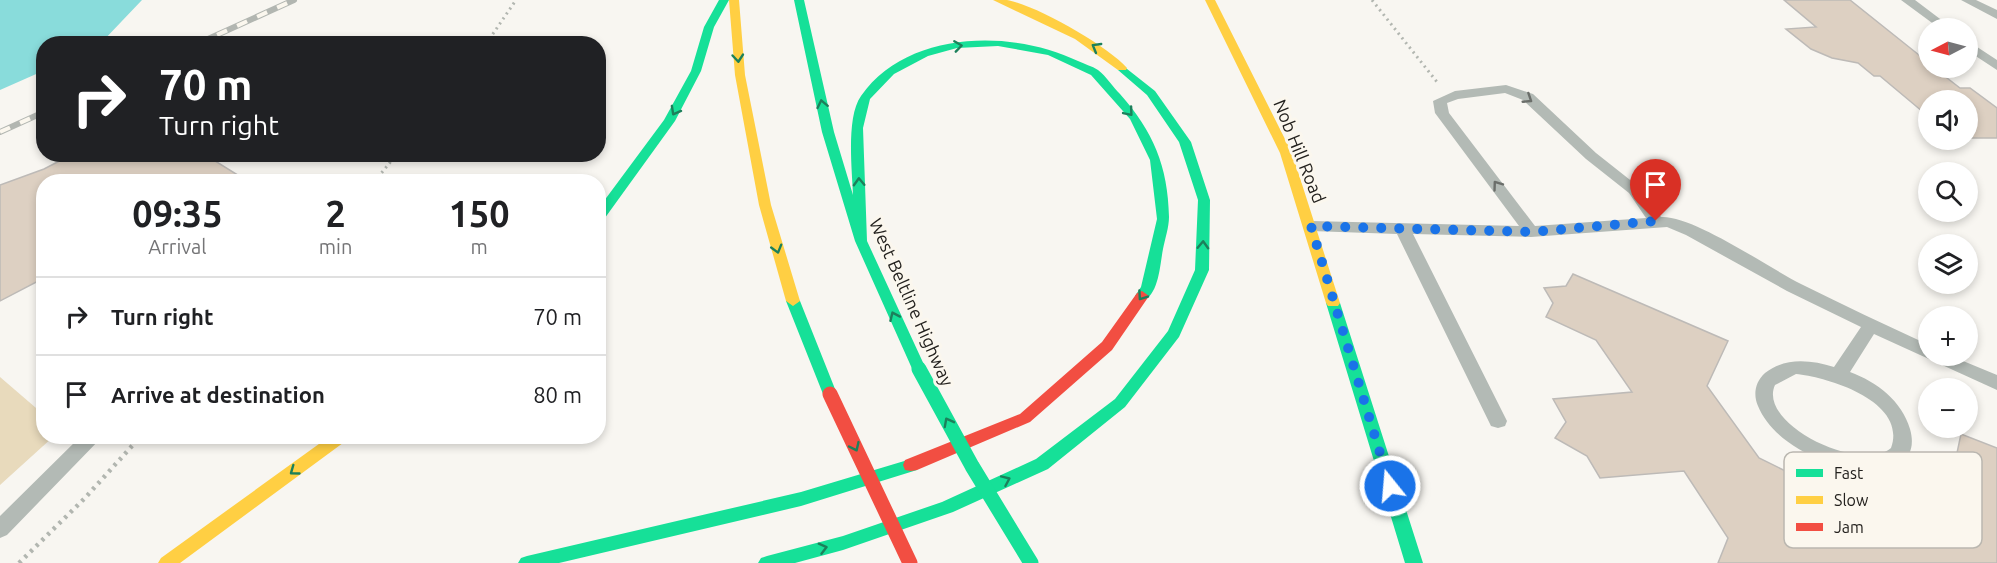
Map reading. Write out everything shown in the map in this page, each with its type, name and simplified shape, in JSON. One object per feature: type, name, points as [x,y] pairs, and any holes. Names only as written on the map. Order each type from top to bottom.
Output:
[{"type":"main road","points":[[606,208],[669,121],[696,71],[709,27],[723,0]]},
{"type":"main road","points":[[734,0],[740,75],[765,205],[793,302],[830,394],[910,563]]},
{"type":"main road","name":"West Beltline Highway","points":[[799,0],[828,132],[861,241],[919,369],[972,466],[1031,563]]},
{"type":"main road","points":[[767,563],[843,543],[947,507],[1042,464],[1119,403],[1174,333],[1202,270],[1204,200],[1185,142],[1150,93],[1105,52],[1049,20],[998,0]]},
{"type":"main road","name":"Nob Hill Road","points":[[1210,0],[1286,153],[1311,226],[1414,563]]},
{"type":"main road","points":[[526,563],[801,499],[931,459],[1025,418],[1107,346],[1148,288],[1162,219],[1156,160],[1135,118],[1095,73],[1051,52],[998,43],[945,48],[924,54],[890,72],[865,98],[857,128],[861,241]]},
{"type":"main road","points":[[167,563],[331,444]]},
{"type":"lane","points":[[1907,0],[1932,18]]},
{"type":"lane","points":[[1967,0],[1997,15]]},
{"type":"lane","points":[[1978,52],[1997,66]]},
{"type":"lane","points":[[1532,232],[1442,113],[1440,101],[1455,95],[1506,89],[1528,97],[1591,156],[1634,190],[1656,221]]},
{"type":"lane","points":[[1311,226],[1532,232],[1656,221],[1668,222],[1692,231],[1793,287],[1918,348]]},
{"type":"lane","points":[[1403,230],[1498,421]]},
{"type":"lane","points":[[1839,375],[1871,325]]},
{"type":"lane","points":[[1820,452],[1798,441],[1780,425],[1767,408],[1763,393],[1766,380],[1778,370],[1795,366],[1816,368],[1839,375],[1879,397],[1893,412],[1902,427],[1904,441],[1899,452]]},
{"type":"lane","points":[[1958,366],[1997,383]]},
{"type":"lane","points":[[0,529],[86,444]]},
{"type":"path","points":[[491,36],[516,0]]},
{"type":"path","points":[[381,174],[390,162]]},
{"type":"path","points":[[19,563],[85,498],[134,444]]},
{"type":"shaded area","points":[[0,377],[36,408],[36,444],[45,444],[0,485]]},
{"type":"water","points":[[0,0],[142,0],[108,36],[36,36],[36,74],[0,90]]},
{"type":"building","points":[[1784,0],[1850,0],[1918,54],[1918,78],[1947,78],[1960,88],[1973,90],[1918,90],[1918,108],[1880,76],[1874,76],[1858,63],[1832,58],[1811,49],[1786,29],[1816,27]]},
{"type":"building","points":[[1978,94],[1997,108],[1997,138],[1978,138]]},
{"type":"building","points":[[58,162],[217,162],[236,174],[36,174],[36,282],[0,301],[0,185]]},
{"type":"building","points":[[1573,274],[1728,341],[1707,386],[1759,458],[1784,470],[1784,548],[1982,548],[1982,452],[1957,452],[1960,438],[1971,438],[1997,448],[1997,563],[1718,563],[1728,538],[1684,471],[1600,478],[1587,456],[1555,438],[1566,422],[1553,399],[1632,392],[1596,340],[1546,317],[1553,303],[1544,288],[1566,286]]},
{"type":"railway","points":[[215,36],[294,0]]},
{"type":"railway","points":[[0,132],[36,116]]},
{"type":"traffic: fast","points":[[606,208],[669,121],[696,71],[709,27],[724,0]]},
{"type":"traffic: fast","points":[[799,0],[828,132],[861,241],[919,369]]},
{"type":"traffic: fast","points":[[861,241],[857,128],[865,98],[890,72],[924,54],[956,45],[998,43],[1051,52],[1095,73],[1135,118],[1156,160],[1163,219],[1148,288],[1142,296]]},
{"type":"traffic: fast","points":[[767,563],[843,543],[947,507],[1042,464],[1120,403],[1174,333],[1202,270],[1204,200],[1185,142],[1151,93],[1122,68]]},
{"type":"traffic: fast","points":[[793,301],[830,394]]},
{"type":"traffic: fast","points":[[1333,303],[1414,563]]},
{"type":"traffic: fast","points":[[919,369],[972,466],[1031,563]]},
{"type":"traffic: fast","points":[[527,563],[801,499],[911,465]]},
{"type":"traffic: slow","points":[[734,0],[740,75],[765,205],[793,301]]},
{"type":"traffic: slow","points":[[998,0],[1079,37],[1122,68]]},
{"type":"traffic: slow","points":[[1210,0],[1286,153],[1333,303]]},
{"type":"traffic: slow","points":[[167,563],[331,444]]},
{"type":"traffic: jam","points":[[911,465],[1025,418],[1107,346],[1142,296]]},
{"type":"traffic: jam","points":[[830,394],[910,563]]},
{"type":"route","points":[[1390,486],[1311,226],[1532,232],[1656,221]]}]
